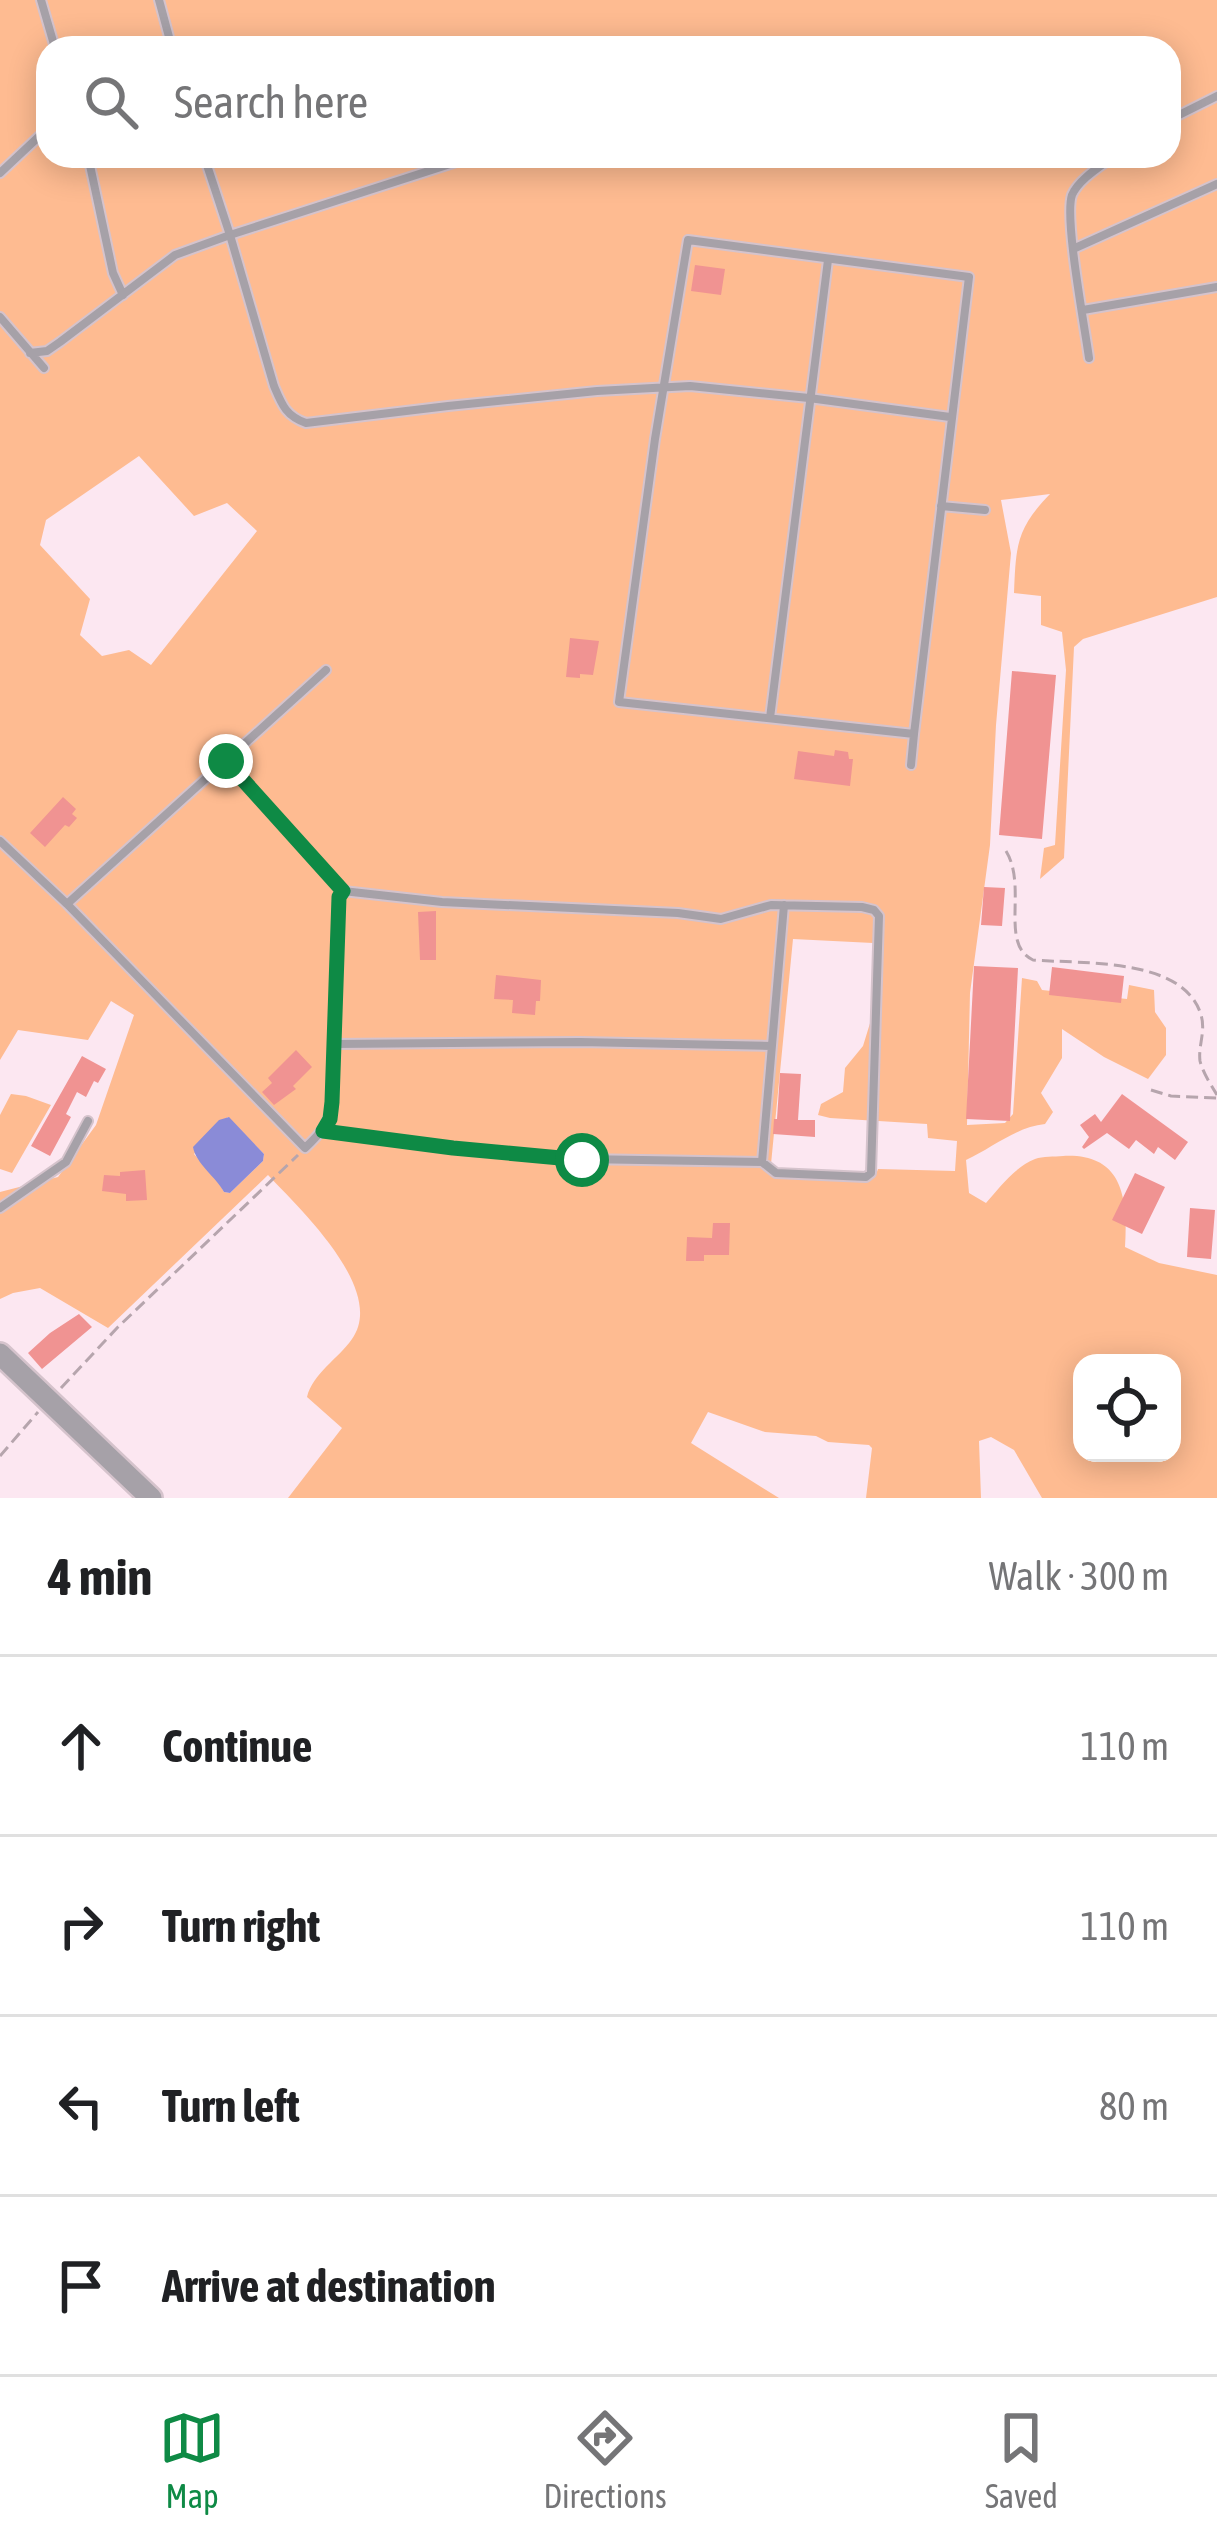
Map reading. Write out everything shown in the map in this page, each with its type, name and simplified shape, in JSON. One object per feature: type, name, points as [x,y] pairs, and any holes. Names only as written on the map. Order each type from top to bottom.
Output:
[{"type":"street","points":[[0,1354],[151,1498]]},
{"type":"lane","points":[[41,0],[52,36]]},
{"type":"lane","points":[[159,0],[169,36]]},
{"type":"lane","points":[[1181,114],[1217,96]]},
{"type":"lane","points":[[0,173],[36,139]]},
{"type":"lane","points":[[91,168],[113,273],[123,295]]},
{"type":"lane","points":[[208,168],[284,410],[306,423],[689,386],[950,417]]},
{"type":"lane","points":[[29,353],[47,351],[175,255],[438,168]]},
{"type":"lane","points":[[1089,358],[1070,203],[1073,192],[1100,168]]},
{"type":"lane","points":[[1073,249],[1217,184]]},
{"type":"lane","points":[[911,765],[969,277],[688,241],[619,702],[914,734]]},
{"type":"lane","points":[[770,718],[827,260]]},
{"type":"lane","points":[[1082,310],[1217,287]]},
{"type":"lane","points":[[0,317],[44,368]]},
{"type":"lane","points":[[941,506],[985,510]]},
{"type":"lane","points":[[67,904],[326,670]]},
{"type":"lane","points":[[226,761],[343,891],[442,902],[721,919],[771,905],[862,907],[878,916],[871,1173],[866,1177],[776,1173],[762,1162],[582,1160],[323,1131]]},
{"type":"lane","points":[[0,841],[305,1148],[330,1119],[339,897],[343,891]]},
{"type":"lane","points":[[762,1162],[784,905]]},
{"type":"lane","points":[[334,1044],[771,1046]]},
{"type":"lane","points":[[0,1208],[66,1162],[88,1121]]},
{"type":"path","points":[[1006,851],[1016,873],[1015,943],[1022,955],[1134,969],[1173,980],[1190,992],[1201,1012],[1204,1032],[1200,1059],[1217,1097],[1171,1096],[1151,1090]]},
{"type":"path","points":[[0,1456],[117,1328],[305,1148]]},
{"type":"shaded area","points":[[0,0],[1217,0],[1217,597],[1083,639],[1074,647],[1064,858],[1040,879],[1044,848],[1055,845],[1066,670],[1062,632],[1041,625],[1041,596],[1014,593],[1020,539],[1050,494],[1001,500],[1011,553],[990,845],[970,993],[967,1125],[1005,1123],[1013,1114],[1022,978],[1037,981],[1042,990],[1127,999],[1129,985],[1154,990],[1155,1012],[1166,1028],[1166,1055],[1148,1079],[1062,1029],[1062,1058],[1041,1093],[1053,1112],[1045,1124],[1014,1134],[966,1160],[969,1193],[986,1203],[1014,1172],[1035,1159],[1063,1156],[1098,1162],[1110,1171],[1123,1196],[1125,1247],[1159,1263],[1217,1275],[1217,1498],[1042,1498],[1014,1450],[991,1437],[979,1441],[981,1498],[866,1498],[869,1445],[765,1432],[708,1412],[691,1443],[779,1498],[288,1498],[342,1428],[307,1397],[320,1373],[352,1339],[360,1319],[358,1297],[335,1251],[268,1175],[108,1328],[40,1288],[0,1299],[0,1192],[58,1177],[96,1125],[134,1015],[111,1001],[88,1040],[18,1030],[0,1060]],"holes":[[[139,456],[194,516],[227,503],[257,531],[151,665],[129,650],[102,656],[80,635],[90,599],[40,545],[46,520]],[[793,939],[873,943],[871,1020],[863,1046],[845,1068],[843,1092],[821,1104],[818,1115],[927,1124],[928,1138],[957,1141],[955,1171],[878,1169],[875,1177],[864,1182],[785,1178],[771,1164]],[[228,1117],[264,1154],[263,1161],[230,1193],[224,1192],[194,1154]]]},
{"type":"shaded area","points":[[11,1094],[51,1105],[12,1173],[0,1169],[0,1115]]},
{"type":"water","points":[[229,1117],[264,1154],[263,1161],[230,1193],[202,1165],[193,1147],[219,1120]]},
{"type":"building","points":[[695,265],[725,269],[721,295],[691,291]]},
{"type":"building","points":[[570,638],[599,641],[593,675],[566,677]]},
{"type":"building","points":[[1012,671],[1056,675],[1042,839],[999,835]]},
{"type":"building","points":[[835,750],[848,752],[853,759],[850,786],[794,779],[798,751],[834,756]]},
{"type":"building","points":[[63,797],[76,809],[72,814],[77,818],[45,847],[30,833]]},
{"type":"building","points":[[984,887],[1005,888],[1002,926],[981,925]]},
{"type":"building","points":[[436,911],[436,960],[420,960],[418,912]]},
{"type":"building","points":[[974,966],[1018,968],[1010,1121],[966,1119]]},
{"type":"building","points":[[1052,967],[1124,976],[1121,1003],[1049,995]]},
{"type":"building","points":[[496,975],[541,980],[535,1015],[512,1013],[513,1000],[494,999]]},
{"type":"building","points":[[296,1050],[312,1067],[293,1086],[296,1089],[274,1105],[262,1092],[272,1083],[268,1078]]},
{"type":"building","points":[[82,1056],[106,1069],[86,1097],[77,1092],[66,1114],[71,1117],[50,1156],[31,1146]]},
{"type":"building","points":[[780,1073],[801,1074],[798,1120],[815,1120],[815,1137],[773,1134]]},
{"type":"building","points":[[1122,1094],[1188,1142],[1175,1160],[1158,1147],[1154,1154],[1136,1140],[1129,1149],[1107,1133],[1082,1147],[1089,1137],[1080,1125],[1095,1114],[1101,1122]]},
{"type":"building","points":[[145,1170],[147,1200],[126,1201],[126,1194],[102,1191],[104,1175]]},
{"type":"building","points":[[1135,1173],[1165,1187],[1142,1234],[1112,1220]]},
{"type":"building","points":[[1190,1208],[1215,1210],[1211,1259],[1187,1257]]},
{"type":"building","points":[[713,1223],[730,1223],[729,1255],[686,1261],[687,1237],[712,1238]]},
{"type":"building","points":[[79,1314],[92,1327],[42,1369],[28,1353]]},
{"type":"route","points":[[226,761],[343,891],[339,897],[332,1102],[323,1131],[582,1160]]}]
